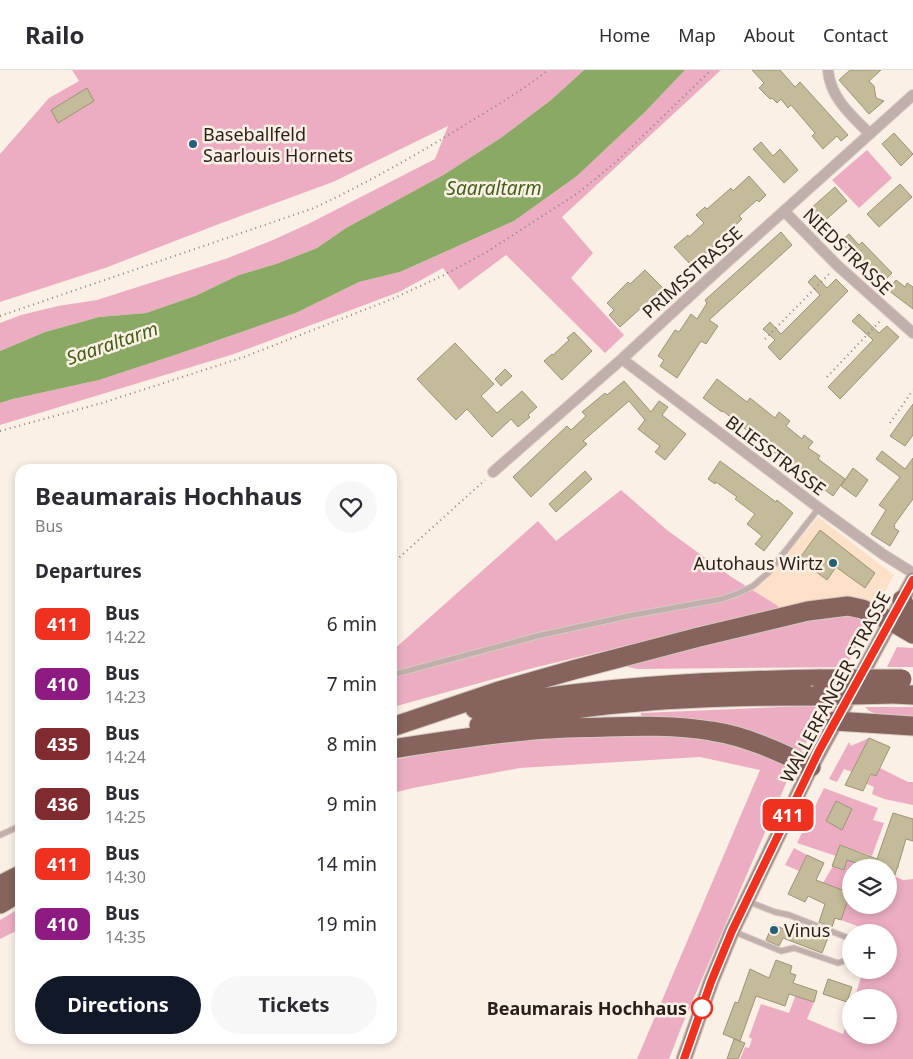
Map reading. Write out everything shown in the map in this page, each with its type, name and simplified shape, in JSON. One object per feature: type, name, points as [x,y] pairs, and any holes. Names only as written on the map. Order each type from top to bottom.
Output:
[{"type":"highway","points":[[902,600],[913,621]]},
{"type":"highway","points":[[397,725],[498,691],[572,670],[699,637],[808,612],[848,606],[862,609],[891,621],[913,634]]},
{"type":"highway","points":[[397,726],[510,702],[594,691],[743,680],[815,687]]},
{"type":"highway","points":[[397,742],[514,718],[597,706],[743,696],[815,687],[903,684],[913,695]]},
{"type":"highway","points":[[835,722],[913,726]]},
{"type":"highway","points":[[397,748],[527,731],[634,726],[679,728],[711,730],[736,736],[760,744],[811,767]]},
{"type":"highway","points":[[0,885],[15,878]]},
{"type":"highway","points":[[0,904],[15,895]]},
{"type":"main road","name":"WALLERFANGER STRASSE","points":[[684,1059],[711,982],[732,931],[811,767],[913,580]]},
{"type":"street","points":[[828,70],[831,87],[835,96],[842,106],[870,134]]},
{"type":"street","name":"PRIMSSTRASSE","points":[[493,472],[622,359],[913,96]]},
{"type":"street","name":"NIEDSTRASSE","points":[[784,211],[838,266],[913,333]]},
{"type":"street","name":"BLIESSTRASSE","points":[[622,359],[819,508],[913,573]]},
{"type":"lane","points":[[397,674],[537,636],[740,594],[754,586],[768,573],[819,508]]},
{"type":"lane","points":[[0,835],[15,828]]},
{"type":"lane","points":[[747,900],[775,912],[789,914],[842,935]]},
{"type":"lane","points":[[732,931],[781,951],[794,948],[838,963],[842,962]]},
{"type":"path","points":[[0,316],[314,208],[354,189],[446,137],[529,85],[548,70]]},
{"type":"path","points":[[0,431],[102,403],[244,357],[392,299],[442,276],[485,253],[578,193],[616,162],[711,70]]},
{"type":"path","points":[[765,339],[838,266]]},
{"type":"path","points":[[827,377],[888,312]]},
{"type":"path","points":[[890,423],[913,390]]},
{"type":"path","points":[[397,559],[493,472]]},
{"type":"shaded area","points":[[72,70],[584,70],[551,100],[502,137],[445,174],[346,228],[317,248],[276,264],[239,275],[195,296],[146,313],[99,317],[45,332],[0,351],[0,323],[21,315],[58,306],[97,300],[228,258],[273,240],[435,159],[448,126],[333,182],[105,268],[0,302],[0,154],[49,98],[79,81]]},
{"type":"shaded area","points":[[685,70],[721,70],[562,217],[593,253],[571,278],[624,335],[605,353],[506,255],[459,290],[443,268],[399,292],[234,354],[0,425],[0,403],[99,380],[296,313],[359,282],[400,272],[514,221],[577,176],[645,112]]},
{"type":"shaded area","points":[[867,150],[892,178],[859,208],[832,180]]},
{"type":"shaded area","points":[[621,490],[667,530],[730,576],[778,606],[779,609],[533,668],[397,706],[397,647],[538,521],[556,541]]},
{"type":"shaded area","points":[[818,517],[894,575],[879,603],[864,602],[779,609],[778,606],[753,590],[767,579]]},
{"type":"shaded area","points":[[845,614],[862,617],[867,626],[846,667],[637,669],[624,666],[806,619]]},
{"type":"shaded area","points":[[897,647],[913,648],[913,667],[887,667]]},
{"type":"shaded area","points":[[806,706],[822,707],[803,750],[796,752],[641,720],[641,713]]},
{"type":"shaded area","points":[[865,707],[913,707],[913,716],[877,714]]},
{"type":"shaded area","points":[[670,733],[738,744],[787,764],[791,769],[669,1059],[637,1059],[760,770],[700,757],[520,768],[397,792],[397,759],[484,742],[575,735]]},
{"type":"shaded area","points":[[869,738],[852,772],[844,769],[837,782],[829,779],[849,742],[851,746]]},
{"type":"shaded area","points":[[880,768],[908,782],[913,782],[913,805],[884,799],[872,794],[874,787],[867,784],[872,774]]},
{"type":"shaded area","points":[[824,788],[878,808],[873,820],[884,823],[872,856],[840,845],[836,856],[797,843]]},
{"type":"shaded area","points":[[794,848],[807,855],[799,871],[785,865]]},
{"type":"shaded area","points":[[833,866],[842,869],[842,890],[823,883]]},
{"type":"shaded area","points":[[897,877],[903,880],[913,879],[913,1059],[740,1059],[745,1047],[749,1048],[752,1039],[749,1037],[761,1004],[789,1013],[796,994],[814,1002],[807,1019],[842,1034],[842,1044],[897,1044],[897,989],[857,989],[860,979],[897,979],[897,924],[852,924],[841,920],[843,914],[897,914]]},
{"type":"shaded area","points":[[15,911],[15,932],[0,939],[0,920]]},
{"type":"water","name":"Saaraltarm","points":[[584,70],[685,70],[645,112],[577,176],[514,221],[400,272],[359,282],[296,313],[99,380],[0,403],[0,351],[45,332],[99,317],[146,313],[195,296],[239,275],[276,264],[317,248],[346,228],[445,174],[502,137],[551,100]]},
{"type":"building","points":[[752,70],[780,70],[795,87],[800,82],[848,135],[841,141],[837,136],[823,149],[812,136],[815,133],[791,105],[788,108],[781,99],[777,103],[759,88],[764,83]]},
{"type":"building","points":[[850,70],[881,70],[869,81],[874,86],[876,98],[884,101],[869,114],[839,80]]},
{"type":"building","points":[[87,88],[94,101],[58,123],[51,110]]},
{"type":"building","points":[[894,133],[913,154],[901,166],[882,144]]},
{"type":"building","points":[[761,142],[773,156],[780,149],[798,170],[784,183],[753,149]]},
{"type":"building","points":[[749,176],[766,195],[759,202],[757,200],[739,216],[742,219],[692,266],[674,247],[688,235],[689,237],[704,223],[696,215],[705,207],[707,209],[731,188],[733,191]]},
{"type":"building","points":[[900,184],[912,197],[879,227],[867,214]]},
{"type":"building","points":[[835,187],[847,201],[821,224],[809,210]]},
{"type":"building","points":[[781,232],[792,245],[709,320],[718,326],[706,344],[701,341],[677,378],[660,366],[664,360],[658,356],[675,330],[679,332],[691,314],[697,319],[707,303],[705,300]]},
{"type":"building","points":[[849,234],[859,245],[862,242],[892,273],[885,280],[873,269],[870,273],[840,242]]},
{"type":"building","points":[[645,270],[663,288],[620,327],[609,315],[614,310],[607,303],[628,282],[630,284]]},
{"type":"building","points":[[815,275],[827,288],[836,279],[848,291],[780,360],[768,347],[775,340],[763,329],[770,322],[781,334],[820,295],[808,282]]},
{"type":"building","points":[[896,280],[905,287],[907,283],[913,287],[913,309],[888,290]]},
{"type":"building","points":[[859,314],[879,333],[887,326],[899,337],[840,399],[828,387],[873,340],[852,321]]},
{"type":"building","points":[[574,332],[592,351],[562,380],[544,361],[569,340],[567,338]]},
{"type":"building","points":[[455,343],[494,384],[481,396],[497,413],[522,391],[537,407],[528,415],[530,417],[518,427],[511,419],[492,437],[467,409],[456,420],[417,379]]},
{"type":"building","points":[[505,369],[512,376],[501,386],[495,379]]},
{"type":"building","points":[[717,379],[747,402],[750,398],[775,418],[779,412],[790,421],[786,426],[802,439],[804,435],[813,442],[808,448],[820,456],[818,459],[845,479],[833,496],[766,446],[768,443],[752,431],[750,433],[723,411],[703,398]]},
{"type":"building","points":[[624,381],[651,412],[659,401],[668,407],[662,415],[686,434],[665,460],[655,452],[660,446],[638,429],[645,420],[629,401],[583,441],[587,444],[531,497],[513,477],[567,426],[571,430],[586,416],[582,412],[605,393],[607,395]]},
{"type":"building","points":[[913,404],[913,435],[905,446],[890,436]]},
{"type":"building","points":[[882,451],[905,469],[913,458],[913,499],[894,525],[894,528],[899,531],[890,546],[871,534],[886,510],[879,505],[900,477],[876,459]]},
{"type":"building","points":[[720,461],[793,513],[764,551],[755,544],[762,536],[747,524],[755,514],[735,499],[737,497],[716,482],[715,484],[708,479]]},
{"type":"building","points":[[853,468],[868,480],[856,497],[841,486]]},
{"type":"building","points":[[585,471],[592,479],[556,512],[549,504]]},
{"type":"building","name":"Autohaus Wirtz","points":[[820,530],[875,573],[865,588],[836,567],[827,580],[799,559]]},
{"type":"building","points":[[869,738],[890,747],[876,776],[871,774],[863,791],[845,785]]},
{"type":"building","points":[[836,801],[852,809],[842,830],[826,821]]},
{"type":"building","points":[[893,813],[913,819],[913,841],[906,839],[898,868],[897,859],[877,859]]},
{"type":"building","points":[[840,845],[877,859],[842,859],[842,869],[832,866]]},
{"type":"building","points":[[807,855],[824,863],[816,880],[842,890],[843,914],[841,920],[835,918],[832,927],[819,922],[825,904],[808,896],[805,902],[788,894]]},
{"type":"building","points":[[773,924],[798,936],[802,925],[829,935],[822,953],[783,938],[779,946],[766,940]]},
{"type":"building","points":[[776,960],[792,966],[790,973],[796,975],[793,983],[817,991],[814,1002],[789,994],[785,1006],[756,996],[740,1041],[723,1034],[735,1002],[738,1003],[750,969],[769,978]]},
{"type":"building","points":[[828,979],[852,987],[851,989],[842,989],[842,1000],[823,994]]},
{"type":"building","points":[[734,1039],[745,1043],[738,1059],[727,1059]]},
{"type":"bus line","name":"411","points":[[684,1059],[711,982],[732,931],[819,751],[913,580]]},
{"type":"place","name":"Baseballfeld Saarlouis Hornets","points":[[193,144]]},
{"type":"place","name":"Autohaus Wirtz","points":[[833,563]]},
{"type":"place","name":"Vinus","points":[[774,930]]},
{"type":"place","name":"Beaumarais Hochhaus","points":[[702,1008]]}]
